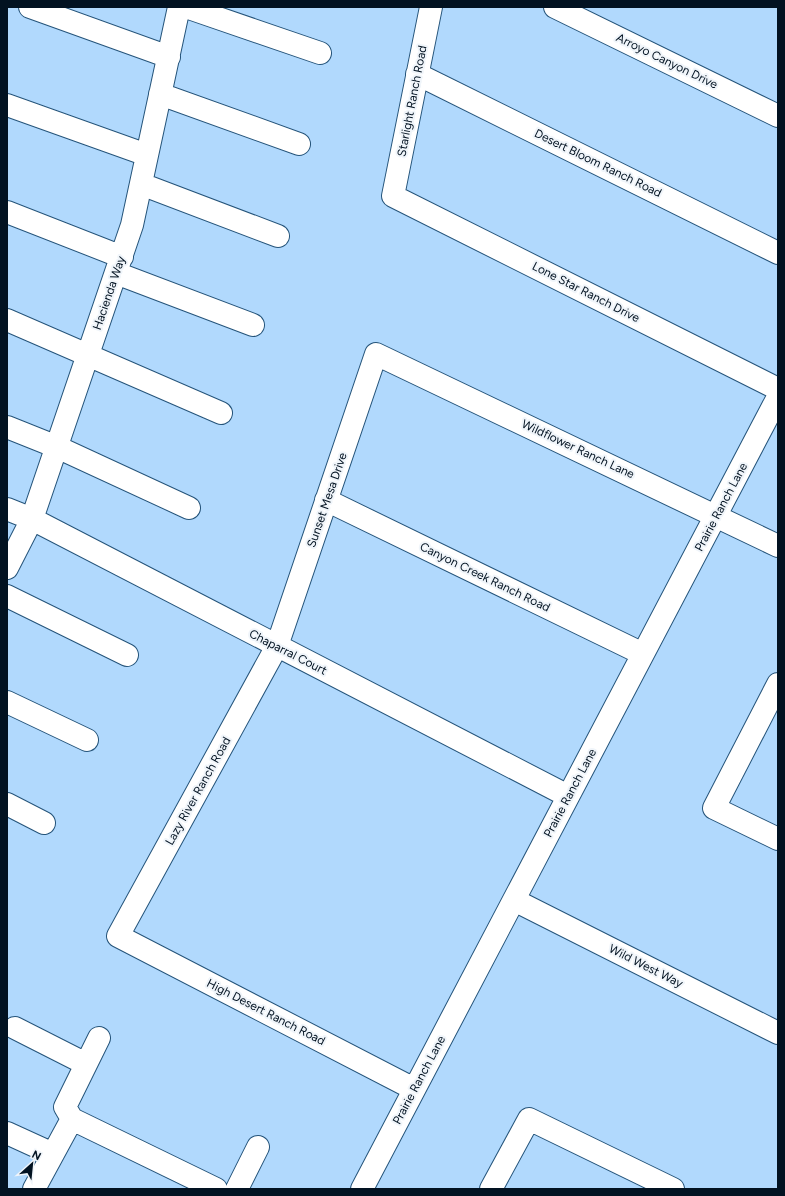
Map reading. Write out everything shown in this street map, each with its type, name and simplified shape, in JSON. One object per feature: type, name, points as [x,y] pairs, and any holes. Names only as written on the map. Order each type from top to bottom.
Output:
[{"type":"street","points":[[30,7],[169,57]]},
{"type":"street","name":"Hacienda Way","points":[[7,568],[32,519],[132,225],[179,7]]},
{"type":"street","points":[[186,7],[320,53]]},
{"type":"street","name":"Starlight Ranch Road","points":[[393,196],[431,7]]},
{"type":"street","name":"Arroyo Canyon Drive","points":[[555,7],[778,116]]},
{"type":"street","name":"Desert Bloom Ranch Road","points":[[418,74],[778,253]]},
{"type":"street","points":[[160,94],[299,144]]},
{"type":"street","points":[[7,105],[147,155]]},
{"type":"street","points":[[141,184],[278,236]]},
{"type":"street","name":"Lone Star Ranch Drive","points":[[393,196],[778,389]]},
{"type":"street","points":[[7,212],[119,265],[252,325]]},
{"type":"street","points":[[7,320],[221,412]]},
{"type":"street","name":"Sunset Mesa Drive","points":[[277,646],[376,354]]},
{"type":"street","name":"Wildflower Ranch Lane","points":[[376,354],[716,515],[778,546]]},
{"type":"street","name":"Prairie Ranch Lane","points":[[362,1189],[778,397]]},
{"type":"street","points":[[7,427],[57,447],[189,508]]},
{"type":"street","name":"Canyon Creek Ranch Road","points":[[326,500],[643,654]]},
{"type":"street","name":"Chaparral Court","points":[[7,509],[32,519],[568,796]]},
{"type":"street","points":[[7,596],[127,655]]},
{"type":"street","name":"Lazy River Ranch Road","points":[[118,936],[277,646]]},
{"type":"street","points":[[778,684],[714,808],[778,839]]},
{"type":"street","points":[[7,702],[87,740]]},
{"type":"street","points":[[7,804],[44,823]]},
{"type":"street","name":"Wild West Way","points":[[514,900],[778,1033]]},
{"type":"street","name":"High Desert Ranch Road","points":[[118,936],[414,1089]]},
{"type":"street","points":[[15,1028],[86,1064]]},
{"type":"street","points":[[99,1038],[65,1107],[72,1119],[216,1189]]},
{"type":"street","points":[[34,1189],[72,1119]]},
{"type":"street","points":[[491,1189],[529,1119],[673,1189]]},
{"type":"street","points":[[7,1133],[53,1154]]},
{"type":"street","points":[[237,1189],[258,1147]]}]
